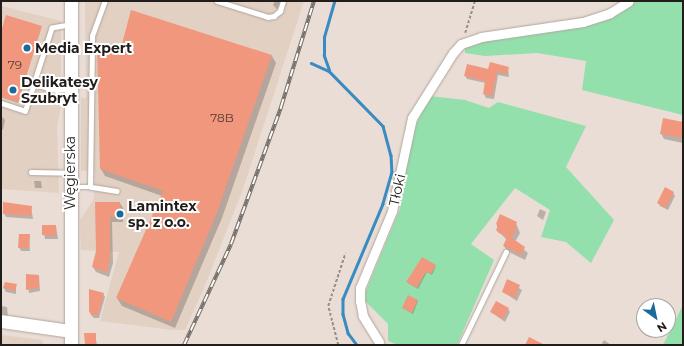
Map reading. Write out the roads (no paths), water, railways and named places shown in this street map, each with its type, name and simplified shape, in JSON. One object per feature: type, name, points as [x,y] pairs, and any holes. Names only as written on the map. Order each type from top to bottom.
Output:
[{"type":"main road","name":"Węgierska","points":[[71,1],[71,345]]},
{"type":"main road","points":[[1,321],[70,331]]},
{"type":"street","name":"Tłoki","points":[[381,344],[364,316],[360,301],[360,288],[392,211],[412,118],[461,44],[481,37],[517,30],[583,22],[610,13],[629,1]]},
{"type":"lane","points":[[90,187],[92,36],[105,1]]},
{"type":"lane","points":[[217,1],[268,17],[274,16],[280,12],[283,1]]},
{"type":"lane","points":[[1,103],[25,111],[52,28],[71,25]]},
{"type":"lane","points":[[34,84],[56,90],[71,89]]},
{"type":"lane","points":[[31,172],[70,173]]},
{"type":"lane","points":[[70,187],[90,187],[117,191]]},
{"type":"lane","points":[[460,345],[506,252]]},
{"type":"waterway","points":[[329,70],[324,56],[324,37],[334,1]]},
{"type":"waterway","points":[[311,63],[329,71],[383,126],[391,155],[392,172],[383,204],[343,299],[343,314],[348,333],[357,345]]},
{"type":"waterway","points":[[343,345],[356,345]]},
{"type":"railway","points":[[184,345],[231,244],[281,107],[314,1]]},
{"type":"place","name":"Media Expert","points":[[27,48]]},
{"type":"place","name":"Delikatesy Szubryt","points":[[13,90]]},
{"type":"place","name":"Lamintex sp. z o.o.","points":[[120,214]]}]
